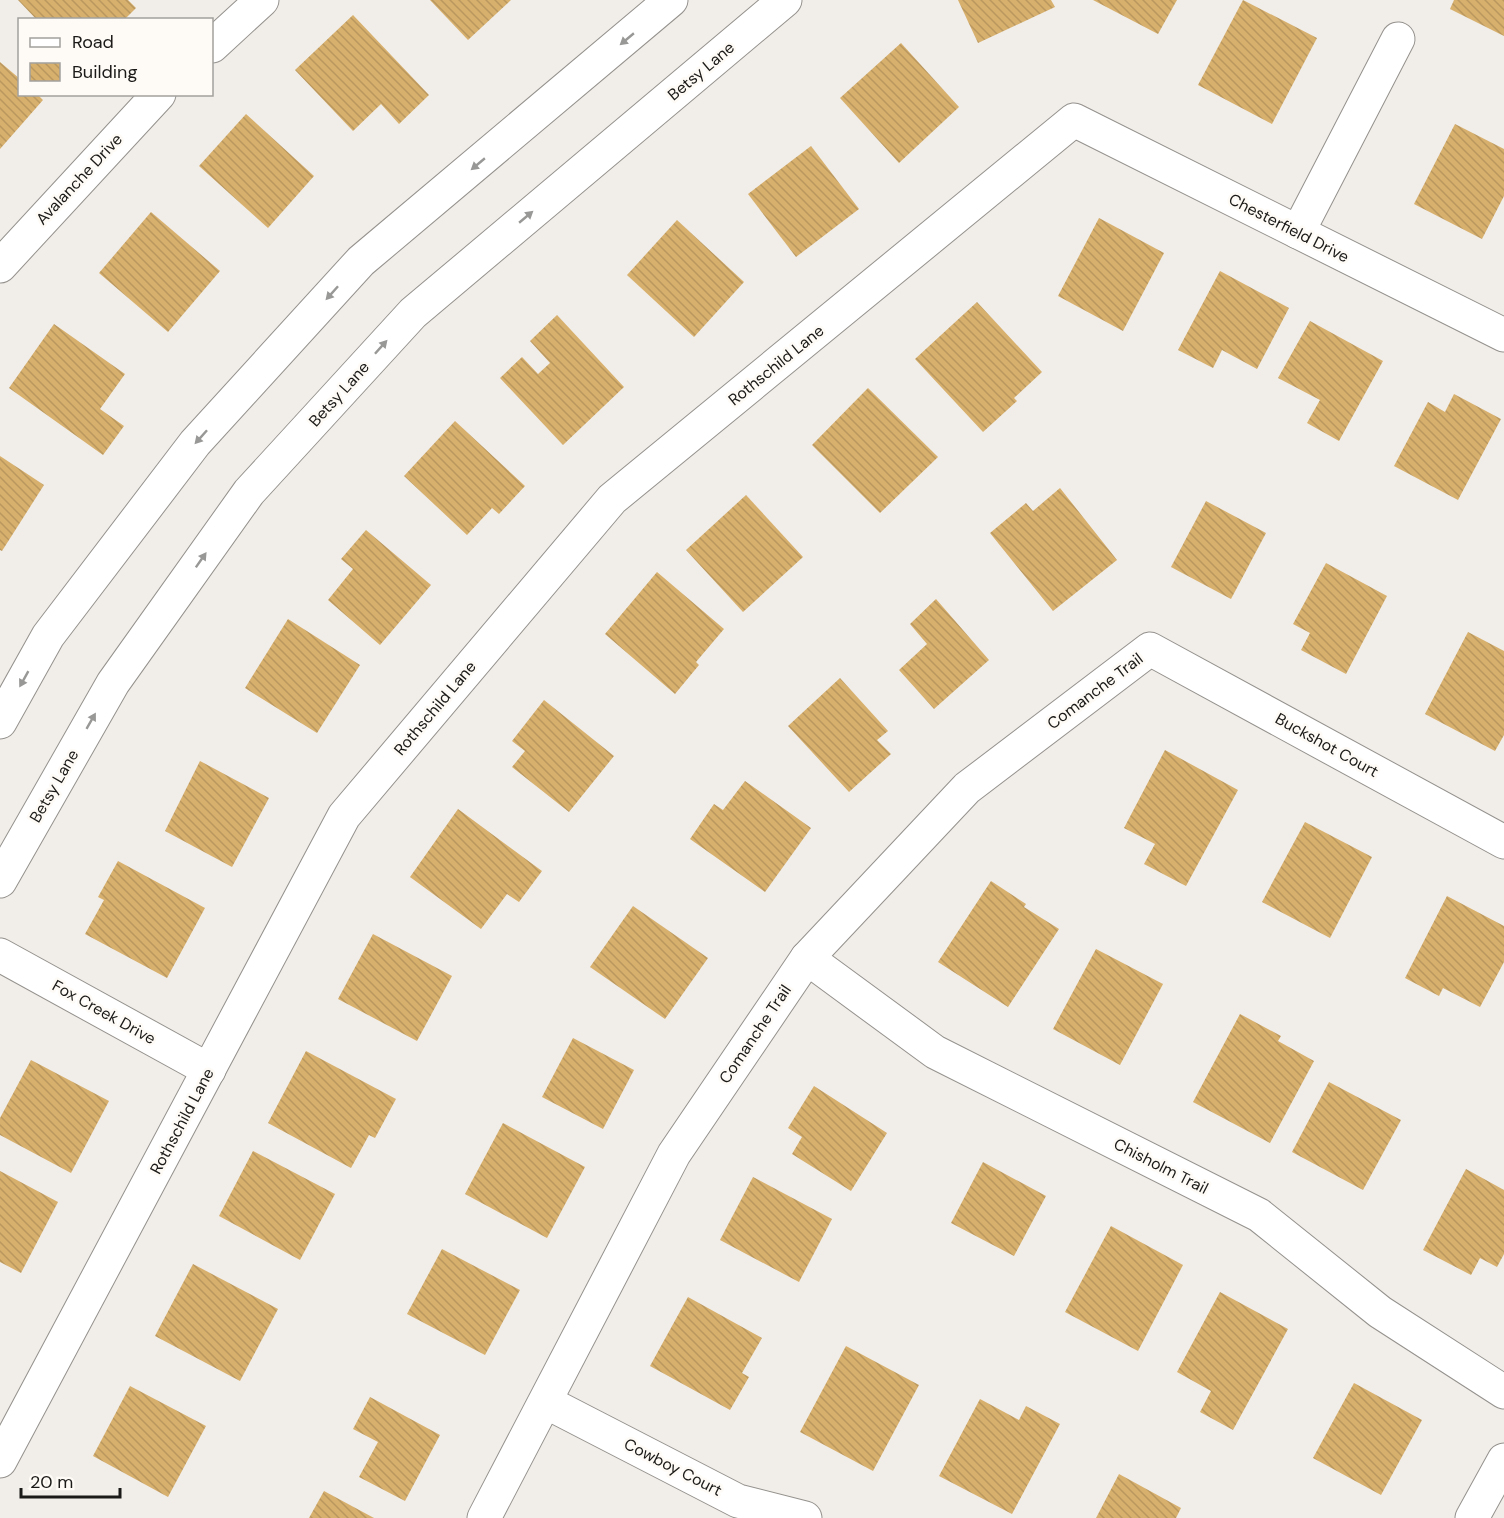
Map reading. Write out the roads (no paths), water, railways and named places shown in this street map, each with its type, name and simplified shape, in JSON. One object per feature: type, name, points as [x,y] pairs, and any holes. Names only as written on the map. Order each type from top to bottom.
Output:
[{"type":"street","points":[[213,45],[262,0]]},
{"type":"street","points":[[0,722],[48,636],[195,443],[361,261],[671,0]]},
{"type":"street","name":"Betsy Lane","points":[[0,881],[113,683],[249,492],[413,312],[785,0]]},
{"type":"street","points":[[1298,232],[1398,39]]},
{"type":"street","name":"Avalanche Drive","points":[[0,266],[157,96]]},
{"type":"street","name":"Chesterfield Drive","points":[[1074,120],[1504,335]]},
{"type":"street","name":"Rothschild Lane","points":[[0,1461],[344,816],[612,499],[1074,120]]},
{"type":"street","name":"Buckshot Court","points":[[1150,649],[1504,842]]},
{"type":"street","name":"Comanche Trail","points":[[484,1518],[674,1154],[807,958],[967,788],[1150,649]]},
{"type":"street","name":"Fox Creek Drive","points":[[0,955],[209,1070]]},
{"type":"street","name":"Chisholm Trail","points":[[807,958],[935,1052],[1259,1215],[1380,1312],[1504,1392]]},
{"type":"street","name":"Cowboy Court","points":[[546,1402],[738,1501],[805,1518]]},
{"type":"street","points":[[1472,1518],[1504,1460]]}]
